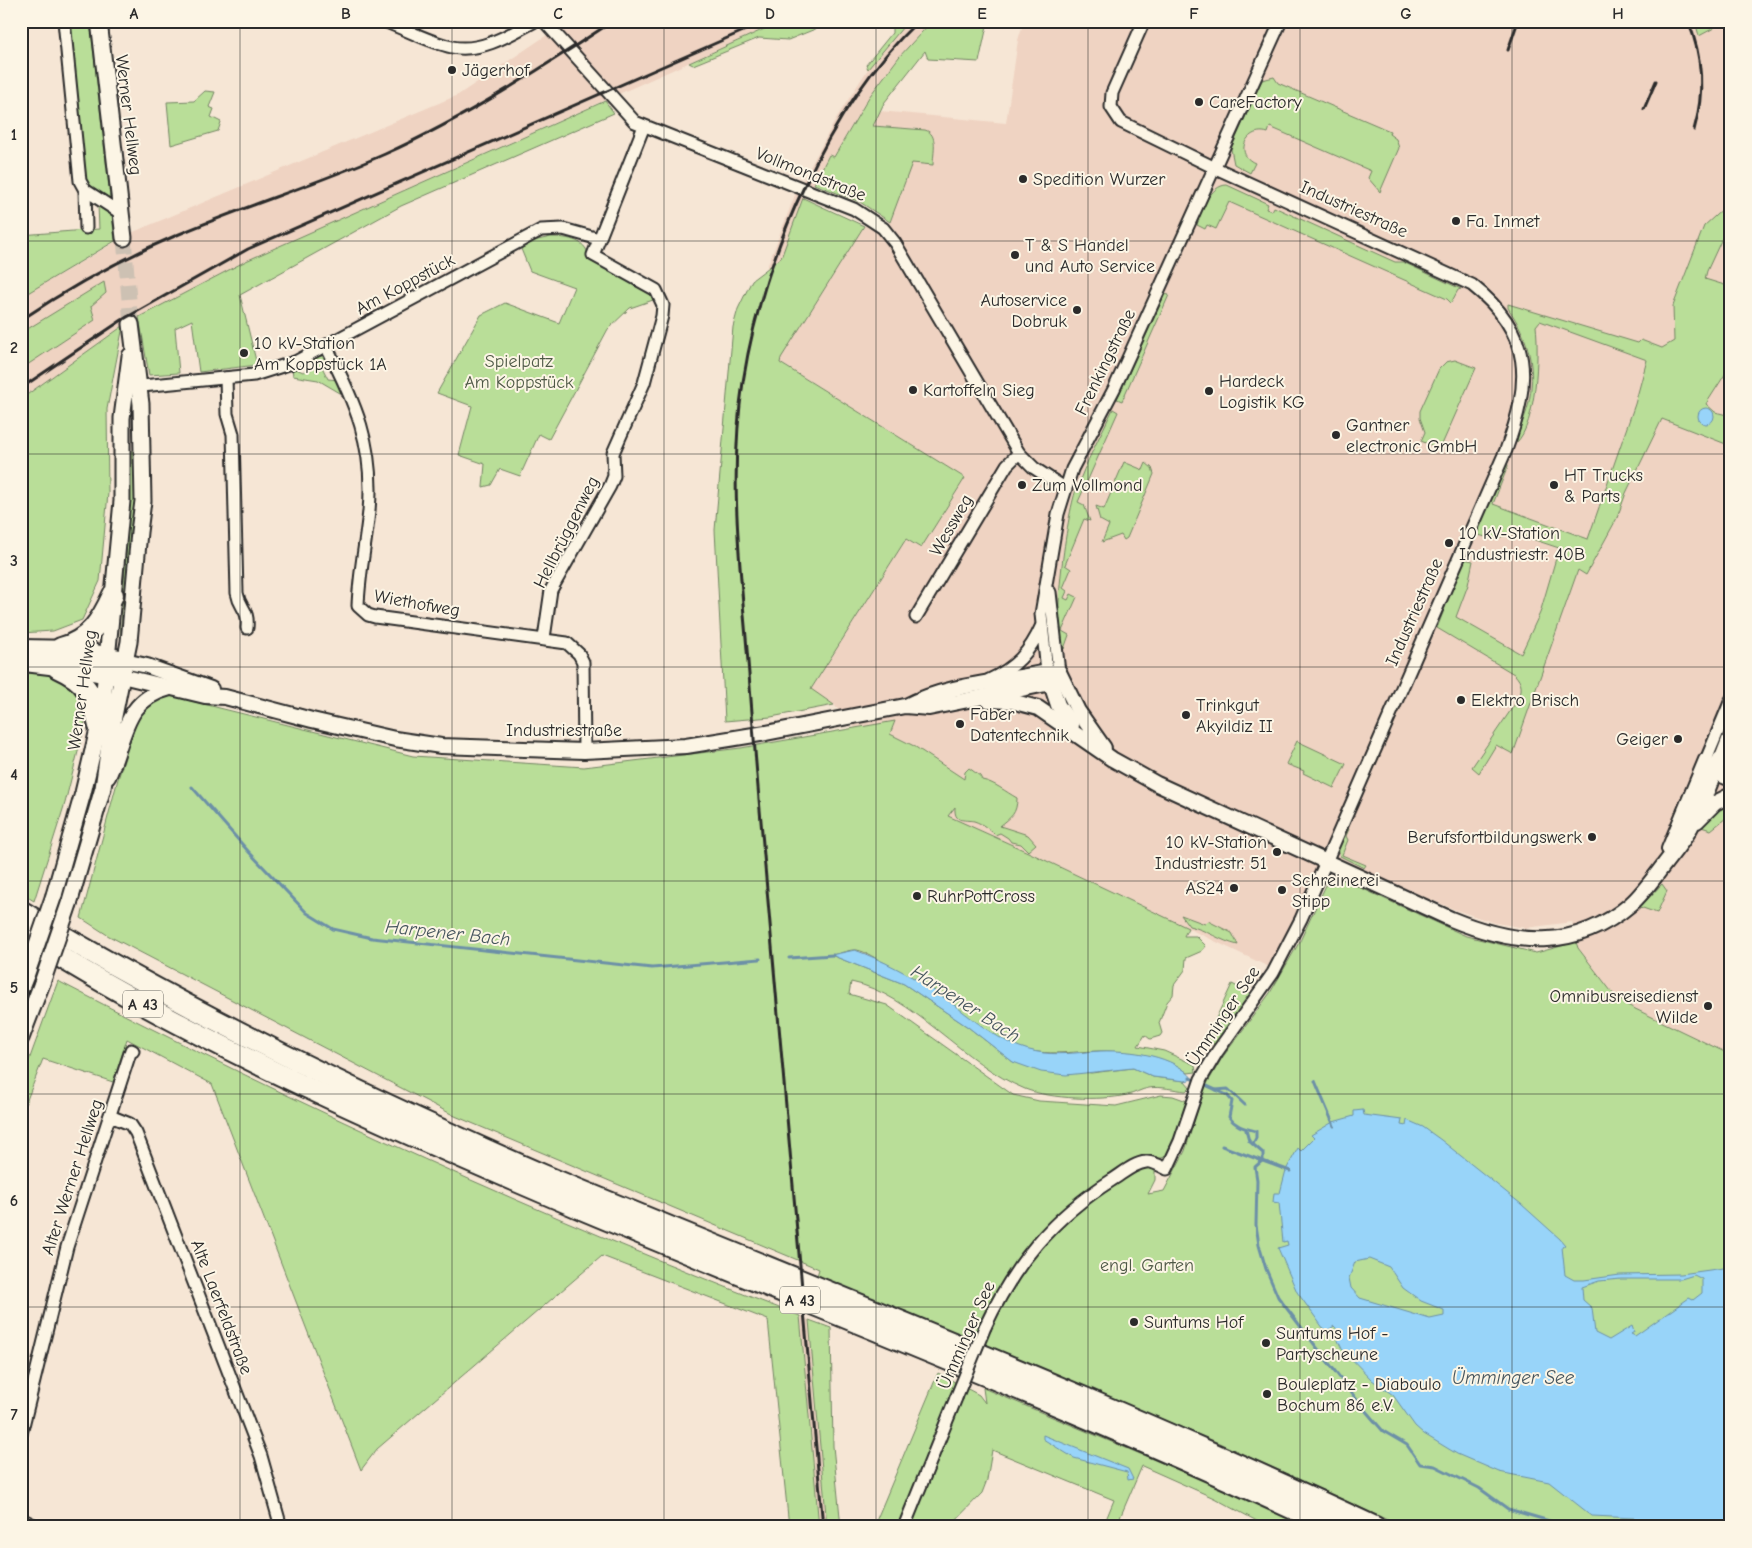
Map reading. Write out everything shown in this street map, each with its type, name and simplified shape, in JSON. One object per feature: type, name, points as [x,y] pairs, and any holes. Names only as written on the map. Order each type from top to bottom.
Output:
[{"type":"highway","points":[[21,661],[51,657],[80,642],[93,631],[113,595]]},
{"type":"highway","points":[[21,650],[51,657],[115,667]]},
{"type":"highway","points":[[51,657],[86,686],[94,704],[99,726]]},
{"type":"highway","points":[[21,901],[61,925],[80,947]]},
{"type":"highway","name":"A 43","points":[[21,911],[80,947],[308,1067],[447,1133],[543,1175],[1131,1418],[1280,1482],[1375,1527]]},
{"type":"highway","name":"A 43","points":[[21,933],[72,965],[164,1015],[269,1069],[441,1150],[829,1313],[1137,1438],[1332,1527]]},
{"type":"main road","name":"Werner Hellweg","points":[[99,21],[124,238]]},
{"type":"main road","name":"Werner Hellweg","points":[[21,1038],[69,904],[103,788],[115,667],[113,595],[122,501],[122,418],[132,387]]},
{"type":"main road","name":"Werner Hellweg","points":[[21,988],[54,895],[74,829],[115,667],[129,642],[138,532],[144,501],[142,424],[132,387]]},
{"type":"street","points":[[64,21],[80,180],[85,190],[86,228]]},
{"type":"street","points":[[390,22],[452,47],[468,48],[498,40],[535,21]]},
{"type":"street","name":"Vollmondstraße","points":[[544,21],[628,116],[644,126],[846,206],[865,215],[883,228],[895,243],[941,318],[1019,452],[1034,468],[1065,488]]},
{"type":"street","points":[[1144,21],[1112,93],[1112,107],[1115,116],[1126,126],[1214,167]]},
{"type":"street","name":"Frenkingstraße","points":[[1052,675],[1041,614],[1058,514],[1065,488],[1086,441],[1114,388],[1282,21]]},
{"type":"street","points":[[597,244],[644,126]]},
{"type":"street","name":"Industriestraße","points":[[1214,167],[1472,285],[1489,298],[1502,314],[1518,345],[1524,365],[1522,403],[1506,450],[1325,862]]},
{"type":"street","points":[[85,190],[122,214]]},
{"type":"street","name":"Am Koppstück","points":[[132,387],[226,378],[270,371],[326,346],[541,230],[563,228],[597,244]]},
{"type":"street","name":"Hellbrüggenweg","points":[[544,638],[550,590],[610,486],[614,476],[613,453],[644,383],[662,316],[662,305],[656,290],[593,255],[597,244]]},
{"type":"street","name":"Wiethofweg","points":[[326,346],[356,408],[368,456],[369,511],[358,606],[362,611],[375,617],[567,642],[579,654],[583,662],[584,751]]},
{"type":"street","points":[[226,378],[227,414],[232,434],[237,593],[238,600],[248,614],[247,628]]},
{"type":"street","name":"Wessweg","points":[[916,617],[1007,465],[1019,452]]},
{"type":"street","name":"Frenkingstraße","points":[[1048,578],[1052,675]]},
{"type":"street","name":"Industriestraße","points":[[981,683],[1018,663],[1031,646],[1042,625]]},
{"type":"street","name":"Industriestraße","points":[[115,667],[171,688],[205,696],[225,696]]},
{"type":"street","name":"Industriestraße","points":[[115,667],[209,688],[225,696],[312,720],[395,739],[450,746],[584,751],[686,746],[766,733],[905,706],[929,708],[972,700],[1052,675]]},
{"type":"street","name":"Industriestraße","points":[[1052,675],[1112,759]]},
{"type":"street","name":"Industriestraße","points":[[905,706],[926,695],[981,683],[1052,675]]},
{"type":"street","name":"Industriestraße","points":[[1052,675],[1058,706],[1080,736]]},
{"type":"street","name":"Werner Hellweg","points":[[103,788],[127,722],[137,706],[158,691],[171,688]]},
{"type":"street","name":"Industriestraße","points":[[972,700],[1011,701],[1038,708],[1112,759],[1175,793],[1478,930],[1520,940],[1551,938],[1587,930],[1631,904],[1691,827],[1731,731]]},
{"type":"street","name":"Industriestraße","points":[[1659,870],[1718,764],[1731,700]]},
{"type":"street","points":[[1718,764],[1731,779]]},
{"type":"street","points":[[1691,827],[1715,803],[1731,795]]},
{"type":"street","name":"Ümminger See","points":[[904,1527],[985,1327],[1014,1273],[1036,1243],[1064,1215],[1093,1192],[1138,1164],[1147,1161],[1167,1169],[1180,1141],[1199,1083],[1217,1052],[1273,973],[1301,919],[1325,862]]},
{"type":"street","name":"Alter Werner Hellweg","points":[[21,1434],[55,1289],[131,1050],[133,1051]]},
{"type":"street","name":"Alte Laerfeldstraße","points":[[110,1116],[130,1124],[136,1133],[261,1456],[281,1527]]},
{"type":"street","points":[[21,1519],[38,1527]]},
{"type":"shaded area","points":[[563,21],[782,21],[246,261],[123,326],[21,399],[21,297],[131,233],[458,95],[547,35]]},
{"type":"shaded area","points":[[908,21],[932,21],[899,57],[869,97],[834,157],[829,155],[814,184],[803,199],[781,258],[764,275],[795,195],[837,117],[868,69]]},
{"type":"shaded area","points":[[1024,21],[1731,21],[1731,1055],[1627,1005],[1614,995],[1578,948],[1572,922],[1526,928],[1495,923],[1456,910],[1320,854],[1315,874],[1280,951],[1269,967],[1030,853],[947,816],[970,783],[914,746],[890,734],[895,721],[855,728],[834,705],[811,689],[906,539],[921,548],[965,478],[780,363],[781,358],[864,226],[889,222],[858,201],[918,129],[873,126],[880,111],[1006,123],[1018,40]]},
{"type":"shaded area","points":[[800,1316],[809,1320],[827,1527],[819,1527]]},
{"type":"green space","points":[[70,21],[90,21],[115,241],[21,297],[21,235],[99,229],[98,205],[90,204],[85,184]]},
{"type":"green space","points":[[782,21],[835,21],[788,40],[759,38],[693,65],[689,63]]},
{"type":"green space","points":[[892,21],[908,21],[868,69],[866,65],[892,33]]},
{"type":"green space","points":[[932,21],[988,21],[979,62],[928,59],[925,51],[884,103],[873,126],[925,130],[932,135],[934,140],[933,165],[912,163],[890,222],[860,202],[814,184],[829,155],[834,157],[869,97],[899,57]]},
{"type":"green space","points":[[1695,21],[1711,21],[1714,28],[1699,36]]},
{"type":"green space","points":[[1274,77],[1278,83],[1390,131],[1389,134],[1396,139],[1399,148],[1380,192],[1368,178],[1371,171],[1270,127],[1268,133],[1254,133],[1245,142],[1245,154],[1248,159],[1255,163],[1250,173],[1234,164],[1231,149],[1262,80]]},
{"type":"green space","points":[[205,91],[215,92],[209,107],[214,109],[211,117],[221,122],[218,131],[171,145],[167,102],[194,101]]},
{"type":"green space","points":[[605,101],[614,113],[401,206],[240,295],[257,365],[199,372],[192,320],[175,328],[179,373],[149,375],[139,317],[246,261]]},
{"type":"green space","points":[[1731,170],[1731,219],[1705,279],[1731,287],[1731,365],[1706,404],[1715,412],[1731,416],[1731,446],[1662,419],[1626,493],[1617,518],[1586,575],[1578,570],[1513,754],[1496,745],[1479,773],[1472,767],[1517,701],[1521,687],[1519,680],[1514,674],[1437,628],[1464,559],[1473,561],[1468,585],[1456,617],[1521,654],[1540,613],[1559,548],[1514,533],[1494,539],[1478,535],[1477,530],[1507,461],[1508,466],[1493,504],[1588,539],[1635,404],[1647,360],[1540,321],[1536,326],[1537,370],[1532,405],[1523,434],[1516,443],[1528,406],[1532,380],[1526,343],[1508,308],[1508,304],[1638,343],[1641,340],[1662,348],[1674,341],[1673,306],[1704,226],[1726,206]]},
{"type":"green space","points":[[1227,185],[1268,204],[1266,209],[1272,211],[1274,207],[1395,262],[1403,262],[1461,289],[1458,290],[1451,303],[1447,299],[1229,202],[1216,229],[1207,225],[1205,229],[1197,225],[1211,194],[1221,186]]},
{"type":"green space","points":[[803,198],[864,226],[781,358],[780,363],[965,478],[921,548],[906,539],[811,689],[834,705],[771,717],[725,721],[715,530],[733,327],[738,309],[752,280],[781,258]]},
{"type":"green space","name":"Spielpatz Am Koppstück","points":[[551,237],[576,241],[585,248],[588,253],[588,260],[652,291],[656,299],[630,308],[608,329],[549,439],[539,434],[520,476],[500,469],[491,485],[483,487],[485,464],[459,455],[472,406],[437,393],[481,315],[505,303],[559,323],[574,287],[530,271],[521,249],[533,241]]},
{"type":"green space","points":[[104,282],[106,293],[91,306],[95,320],[21,369],[21,333]]},
{"type":"green space","points":[[1165,294],[1169,295],[1122,401],[1117,399]]},
{"type":"green space","points":[[123,326],[107,409],[108,493],[100,581],[82,620],[53,631],[21,633],[21,399]]},
{"type":"green space","points":[[317,356],[325,358],[330,364],[321,365],[328,379],[339,380],[343,390],[340,393],[318,380],[293,376],[292,367],[303,372],[318,365],[312,359]]},
{"type":"green space","points":[[1455,360],[1476,368],[1440,449],[1421,441],[1425,432],[1420,418],[1420,411],[1439,369],[1446,362]]},
{"type":"green space","points":[[1113,409],[1118,412],[1078,502],[1084,505],[1090,521],[1084,519],[1065,565],[1071,569],[1063,588],[1067,591],[1064,598],[1068,600],[1071,594],[1077,597],[1062,631],[1069,635],[1064,649],[1060,637],[1059,596],[1068,522],[1076,490],[1093,449]]},
{"type":"green space","points":[[128,451],[135,451],[135,536],[126,638],[120,637],[127,541]]},
{"type":"green space","points":[[1124,462],[1143,470],[1146,463],[1152,468],[1154,474],[1127,538],[1124,540],[1121,535],[1102,542],[1109,525],[1100,520],[1096,506],[1104,509]]},
{"type":"green space","points":[[21,672],[51,675],[69,681],[78,688],[86,713],[65,803],[34,901],[21,893]]},
{"type":"green space","name":"engl. Garten","points":[[171,696],[413,756],[584,767],[741,748],[895,721],[890,734],[914,746],[964,779],[965,772],[969,768],[980,776],[982,780],[1017,798],[1015,812],[1000,826],[1028,835],[1036,844],[1028,851],[1021,844],[1011,842],[1000,833],[995,835],[974,821],[958,818],[955,807],[948,816],[1188,928],[1184,936],[1196,936],[1206,946],[1202,951],[1186,958],[1185,970],[1174,985],[1173,995],[1167,1002],[1159,1023],[1162,1033],[1160,1036],[1150,1039],[1145,1035],[1138,1046],[1164,1051],[1195,1065],[1196,1072],[1188,1073],[1169,1062],[1136,1053],[1102,1051],[1045,1053],[1023,1049],[991,1033],[928,986],[868,954],[854,950],[831,955],[904,984],[968,1027],[1013,1062],[1091,1073],[1133,1068],[1153,1077],[1185,1081],[1190,1087],[1186,1091],[1149,1088],[1130,1094],[1103,1098],[1061,1097],[1025,1089],[1002,1078],[980,1063],[896,1000],[874,989],[851,982],[849,994],[887,1005],[1013,1095],[1039,1101],[1116,1106],[1161,1095],[1173,1096],[1187,1101],[1174,1146],[1168,1156],[1158,1159],[1088,1191],[1042,1229],[1014,1263],[991,1300],[977,1334],[987,1338],[1005,1295],[1028,1261],[1083,1202],[1145,1165],[1155,1171],[1155,1180],[1148,1194],[1164,1191],[1185,1151],[1204,1089],[1222,1058],[1270,993],[1300,941],[1327,883],[1337,877],[1466,936],[1536,953],[1576,942],[1578,948],[1614,995],[1627,1005],[1731,1055],[1731,1527],[1403,1527],[1219,1443],[817,1276],[819,1269],[455,1116],[109,936],[81,918],[118,779],[138,717],[158,699]]},
{"type":"green space","points":[[1297,741],[1346,764],[1334,788],[1303,773],[1304,771],[1286,764]]},
{"type":"green space","points":[[101,744],[104,744],[69,874],[64,901],[58,898]]},
{"type":"green space","points":[[1731,802],[1731,814],[1711,830],[1701,827],[1718,809]]},
{"type":"green space","points":[[1347,827],[1349,829],[1346,836],[1348,840],[1342,855],[1366,865],[1364,868],[1340,856],[1338,848]]},
{"type":"green space","points":[[1662,884],[1667,891],[1657,913],[1640,907]]},
{"type":"green space","points":[[1181,915],[1205,924],[1208,921],[1232,933],[1238,945],[1189,926]]},
{"type":"green space","points":[[58,981],[240,1072],[424,1159],[611,1240],[800,1316],[819,1527],[789,1527],[768,1320],[602,1256],[377,1449],[361,1470],[212,1084],[127,1039],[113,1082],[43,1059],[21,1115],[21,1082]]},
{"type":"green space","points":[[1232,984],[1250,993],[1252,996],[1217,1043],[1205,1042]]},
{"type":"green space","points":[[809,1320],[831,1328],[833,1446],[841,1527],[827,1527]]},
{"type":"green space","points":[[938,1373],[979,1395],[985,1403],[983,1388],[1219,1487],[1306,1527],[1268,1527],[1214,1498],[1142,1466],[1116,1527],[1103,1527],[1114,1500],[992,1450],[987,1480],[982,1493],[949,1527],[871,1527],[874,1526]]},
{"type":"water","points":[[1706,408],[1712,410],[1714,416],[1712,422],[1706,424],[1700,422],[1698,416],[1700,410]]},
{"type":"water","name":"Harpener Bach","points":[[855,950],[914,978],[947,999],[998,1037],[1012,1044],[1044,1053],[1065,1054],[1112,1051],[1138,1053],[1175,1064],[1193,1079],[1185,1081],[1153,1077],[1133,1068],[1066,1075],[1041,1072],[1013,1062],[968,1027],[904,984],[831,955]]},
{"type":"water","name":"Ümminger See","points":[[1363,1110],[1364,1115],[1402,1120],[1401,1125],[1406,1126],[1407,1120],[1423,1127],[1441,1140],[1521,1204],[1560,1239],[1565,1245],[1562,1247],[1565,1275],[1574,1280],[1620,1275],[1681,1274],[1731,1267],[1731,1527],[1664,1527],[1634,1518],[1592,1516],[1549,1482],[1499,1472],[1457,1454],[1424,1434],[1415,1426],[1393,1395],[1372,1380],[1342,1349],[1334,1332],[1337,1329],[1334,1326],[1326,1332],[1297,1292],[1278,1248],[1288,1245],[1287,1241],[1283,1242],[1279,1203],[1273,1202],[1274,1193],[1280,1193],[1286,1170],[1298,1148],[1301,1151],[1314,1138],[1311,1135],[1333,1122],[1354,1116],[1354,1111]],"holes":[[[1369,1259],[1389,1267],[1403,1288],[1421,1301],[1444,1310],[1444,1316],[1430,1319],[1360,1298],[1351,1288],[1349,1278],[1355,1262]],[[1694,1275],[1702,1279],[1702,1293],[1693,1300],[1689,1298],[1635,1336],[1631,1334],[1634,1332],[1632,1326],[1609,1340],[1595,1333],[1592,1308],[1583,1300],[1582,1287],[1599,1281],[1681,1279]]]},
{"type":"water","points":[[1043,1435],[1128,1469],[1133,1479],[1128,1480],[1127,1472],[1074,1458],[1043,1439]]},
{"type":"waterway","name":"Harpener Bach","points":[[192,787],[248,851],[307,913],[333,929],[372,938],[652,968],[760,959]]},
{"type":"waterway","name":"Harpener Bach","points":[[789,958],[833,955]]},
{"type":"waterway","name":"Harpener Bach","points":[[1190,1078],[1227,1095],[1232,1101],[1229,1117],[1238,1125],[1256,1131],[1256,1138],[1253,1144]]},
{"type":"waterway","points":[[1315,1081],[1334,1126]]},
{"type":"waterway","name":"Harpener Bach","points":[[1216,1090],[1228,1089],[1245,1105]]},
{"type":"waterway","name":"Harpener Bach","points":[[1246,1130],[1249,1141],[1263,1153],[1263,1160],[1255,1167],[1257,1180],[1256,1225],[1259,1245],[1266,1269],[1278,1297],[1364,1409],[1383,1431],[1407,1445],[1420,1464],[1435,1466],[1479,1488],[1508,1509],[1553,1522],[1559,1527]]},
{"type":"waterway","points":[[1222,1146],[1290,1171]]},
{"type":"tunnel","points":[[124,238],[131,324]]},
{"type":"railway","points":[[21,320],[58,296],[137,253],[203,224],[359,165],[415,140],[473,109],[613,21]]},
{"type":"railway","points":[[21,388],[122,320],[248,249],[766,21]]},
{"type":"railway","points":[[823,1527],[741,586],[736,498],[737,440],[743,382],[752,335],[783,237],[804,188],[828,141],[855,97],[885,56],[918,21]]},
{"type":"railway","points":[[1508,50],[1518,21]]},
{"type":"railway","points":[[1688,21],[1697,48],[1701,75],[1700,102],[1694,130]]},
{"type":"railway","points":[[1644,109],[1656,81]]},
{"type":"place","name":"Jägerhof","points":[[452,70]]},
{"type":"place","name":"CareFactory","points":[[1199,102]]},
{"type":"place","name":"Spedition Wurzer","points":[[1023,179]]},
{"type":"place","name":"Fa. Inmet","points":[[1456,221]]},
{"type":"place","name":"T & S Handel und Auto Service","points":[[1015,255]]},
{"type":"place","name":"Autoservice Dobruk","points":[[1077,310]]},
{"type":"place","name":"10 kV-Station Am Koppstück 1A","points":[[244,353]]},
{"type":"place","name":"Kartoffeln Sieg","points":[[913,390]]},
{"type":"place","name":"Hardeck Logistik KG","points":[[1209,391]]},
{"type":"place","name":"Gantner electronic GmbH","points":[[1336,435]]},
{"type":"place","name":"Zum Vollmond","points":[[1022,485]]},
{"type":"place","name":"HT Trucks & Parts","points":[[1554,485]]},
{"type":"place","name":"10 kV-Station Industriestr. 40B","points":[[1449,543]]},
{"type":"place","name":"Elektro Brisch","points":[[1461,700]]},
{"type":"place","name":"Trinkgut Akyildiz II","points":[[1186,715]]},
{"type":"place","name":"Faber Datentechnik","points":[[960,724]]},
{"type":"place","name":"Geiger","points":[[1678,739]]},
{"type":"place","name":"Berufsfortbildungswerk","points":[[1592,837]]},
{"type":"place","name":"10 kV-Station Industriestr. 51","points":[[1277,852]]},
{"type":"place","name":"AS24","points":[[1234,888]]},
{"type":"place","name":"Schreinerei Stipp","points":[[1282,890]]},
{"type":"place","name":"RuhrPottCross","points":[[917,896]]},
{"type":"place","name":"Omnibusreisedienst Wilde","points":[[1708,1006]]},
{"type":"place","name":"Suntums Hof","points":[[1134,1322]]},
{"type":"place","name":"Suntums Hof - Partyscheune","points":[[1266,1343]]},
{"type":"place","name":"Bouleplatz - Diaboulo Bochum 86 e.V.","points":[[1267,1394]]}]
